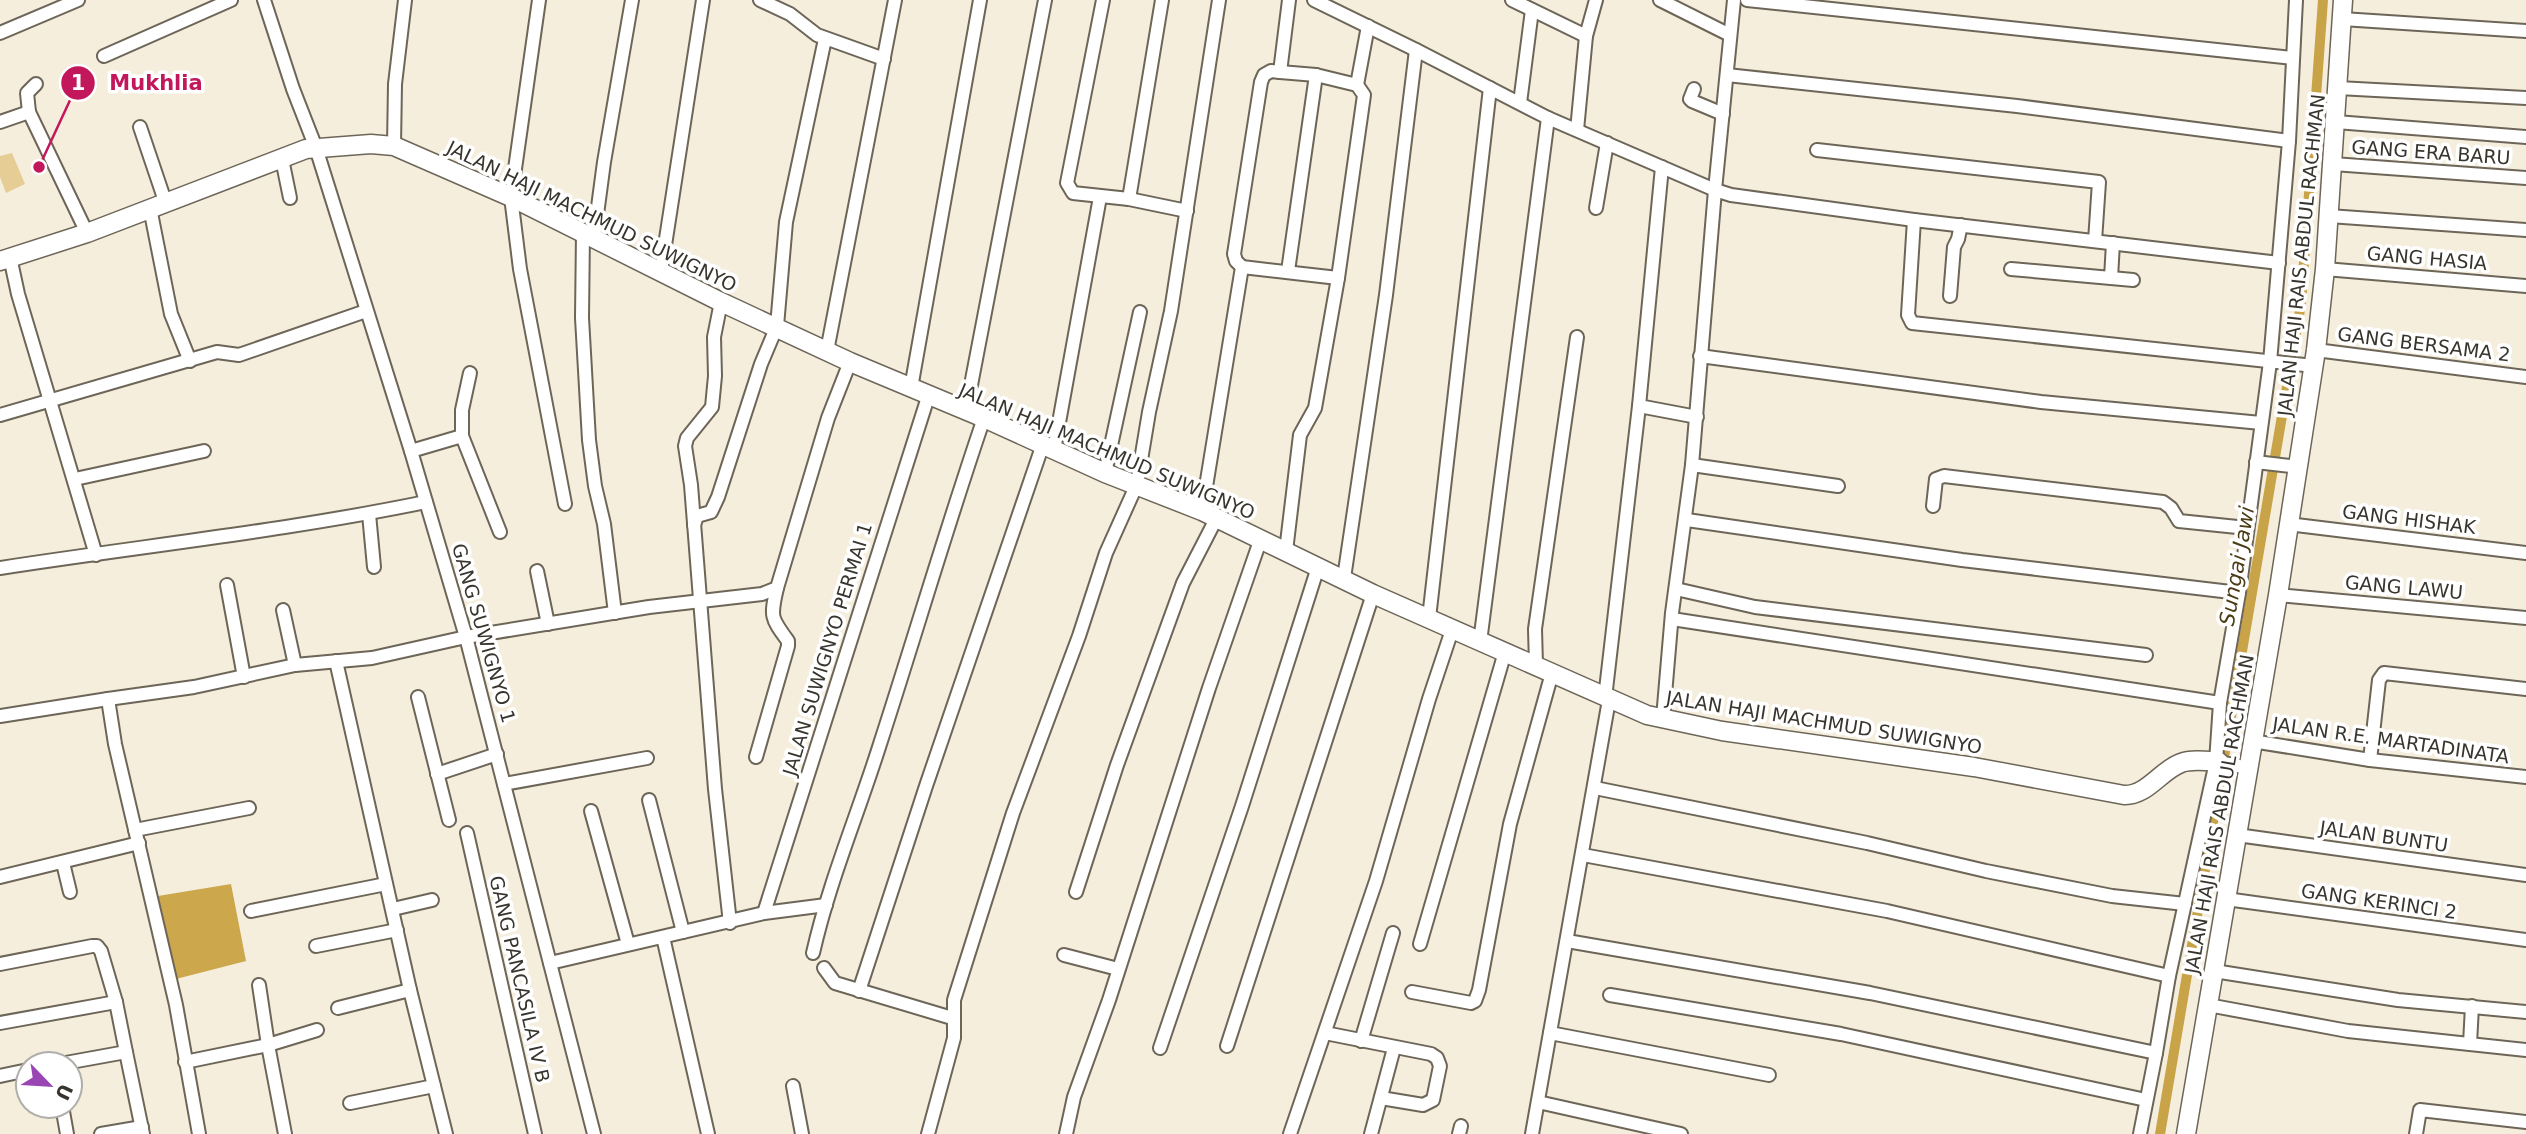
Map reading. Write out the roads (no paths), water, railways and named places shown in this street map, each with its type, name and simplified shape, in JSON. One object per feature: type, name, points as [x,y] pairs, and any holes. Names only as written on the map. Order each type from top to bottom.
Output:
[{"type":"street","points":[[0,33],[78,0]]},
{"type":"street","points":[[104,56],[231,0]]},
{"type":"street","name":"GANG SUWIGNYO 1","points":[[264,0],[293,89],[317,148],[466,637],[594,1134]]},
{"type":"street","points":[[394,146],[395,83],[405,0]]},
{"type":"street","points":[[539,0],[511,197],[520,269],[565,504]]},
{"type":"street","points":[[615,613],[604,524],[595,486],[589,440],[582,318],[589,235],[632,0]]},
{"type":"street","points":[[661,271],[703,0]]},
{"type":"street","points":[[760,0],[790,14],[825,38],[884,59]]},
{"type":"street","points":[[827,351],[895,0]]},
{"type":"street","points":[[911,388],[979,0]]},
{"type":"street","points":[[966,411],[1045,0]]},
{"type":"street","points":[[1103,0],[1068,183],[1073,192],[1129,199],[1187,211]]},
{"type":"street","points":[[1129,199],[1162,0]]},
{"type":"street","points":[[928,1134],[954,1038],[954,1000],[1013,813],[1079,636],[1106,553],[1137,484],[1149,412],[1171,311],[1219,0]]},
{"type":"street","points":[[1280,72],[1289,0]]},
{"type":"street","points":[[1314,0],[1548,118],[1731,195],[2279,263]]},
{"type":"street","points":[[1512,0],[1586,36]]},
{"type":"street","points":[[1577,130],[1586,36],[1596,0]]},
{"type":"street","points":[[1660,0],[1730,35]]},
{"type":"street","points":[[1663,718],[1672,619],[1687,520],[1734,0]]},
{"type":"street","points":[[1747,0],[2292,58]]},
{"type":"street","points":[[2140,1134],[2169,976],[2217,762],[2220,703],[2239,593],[2261,423],[2274,362],[2296,0]]},
{"type":"street","name":"JALAN HAJI RAIS ABDUL RACHMAN","points":[[2186,1134],[2227,899],[2244,767],[2252,741],[2278,595],[2288,524],[2292,466],[2312,360],[2325,268],[2343,0]]},
{"type":"street","points":[[1520,103],[1532,10]]},
{"type":"street","points":[[2342,19],[2526,31]]},
{"type":"street","points":[[1357,85],[1368,26]]},
{"type":"street","points":[[694,526],[697,516],[711,512],[718,497],[756,376],[777,326],[786,222],[825,38]]},
{"type":"street","points":[[1344,578],[1386,295],[1416,50]]},
{"type":"street","points":[[1286,551],[1300,435],[1315,408],[1338,278],[1364,95],[1357,85],[1316,75],[1271,71],[1264,75],[1261,82],[1234,254],[1236,261],[1242,267],[1338,278]]},
{"type":"street","points":[[1288,271],[1316,75]]},
{"type":"street","points":[[1727,75],[2017,106],[2288,141]]},
{"type":"street","points":[[36,84],[27,93],[29,112],[88,233]]},
{"type":"street","points":[[1429,618],[1490,88]]},
{"type":"street","points":[[2339,88],[2526,98]]},
{"type":"street","points":[[1694,89],[1690,99],[1692,102],[1723,114]]},
{"type":"street","points":[[0,122],[29,112]]},
{"type":"street","points":[[1480,642],[1548,118]]},
{"type":"street","points":[[2336,122],[2526,137]]},
{"type":"street","points":[[140,127],[157,205],[171,314],[190,360]]},
{"type":"street","points":[[1596,208],[1607,143]]},
{"type":"street","name":"JALAN HAJI MACHMUD SUWIGNYO","points":[[5,259],[88,233],[306,149],[371,144],[394,146],[511,197],[721,302],[850,362],[1209,515],[1373,594],[1647,715],[1722,731],[1974,767],[2124,795],[2136,794],[2177,764],[2186,761],[2217,762]]},
{"type":"street","points":[[1817,150],[2099,182],[2095,241]]},
{"type":"street","points":[[282,159],[290,198]]},
{"type":"street","name":"GANG ERA BARU","points":[[2333,164],[2526,178]]},
{"type":"street","points":[[1532,1134],[1595,788],[1607,699],[1662,167]]},
{"type":"street","points":[[859,991],[926,786],[1048,447],[1100,197]]},
{"type":"street","points":[[2329,216],[2526,230]]},
{"type":"street","name":"GANG BERSAMA 2","points":[[1914,219],[1908,315],[1912,323],[2274,362],[2312,360],[2526,377]]},
{"type":"street","points":[[1950,296],[1954,247],[1961,225]]},
{"type":"street","points":[[2111,278],[2113,243]]},
{"type":"street","points":[[5,259],[51,400],[96,555]]},
{"type":"street","points":[[1076,892],[1117,765],[1209,515],[1242,267]]},
{"type":"street","name":"GANG HASIA","points":[[2325,268],[2526,286]]},
{"type":"street","points":[[2011,269],[2133,280]]},
{"type":"street","points":[[721,302],[714,337],[715,376],[712,407],[687,438],[685,446],[701,600],[715,789],[730,923]]},
{"type":"street","points":[[0,415],[221,351],[239,355],[366,311]]},
{"type":"street","points":[[1105,472],[1140,312]]},
{"type":"street","points":[[1536,665],[1535,629],[1577,337]]},
{"type":"street","points":[[1700,356],[2041,402],[2261,423]]},
{"type":"street","points":[[756,757],[788,646],[788,641],[778,631],[772,611],[777,588],[828,418],[850,362]]},
{"type":"street","points":[[470,373],[462,410],[462,436],[500,532]]},
{"type":"street","name":"JALAN SUWIGNYO PERMAI 1","points":[[764,914],[928,397]]},
{"type":"street","points":[[1639,406],[1697,418]]},
{"type":"street","points":[[813,953],[826,905],[868,783],[984,418]]},
{"type":"street","points":[[411,451],[462,436]]},
{"type":"street","points":[[75,479],[204,451]]},
{"type":"street","points":[[2258,462],[2292,466]]},
{"type":"street","points":[[1692,465],[1838,486]]},
{"type":"street","points":[[1933,506],[1936,480],[1944,476],[2163,502],[2171,508],[2179,521],[2247,528]]},
{"type":"street","points":[[0,568],[369,514],[426,502]]},
{"type":"street","points":[[369,514],[374,567]]},
{"type":"street","points":[[1687,520],[1962,559],[2239,593]]},
{"type":"street","name":"GANG HISHAK","points":[[2288,524],[2526,553]]},
{"type":"street","points":[[1066,1134],[1074,1097],[1260,541]]},
{"type":"street","points":[[1160,1048],[1242,806],[1318,567]]},
{"type":"street","points":[[537,571],[548,624]]},
{"type":"street","points":[[227,585],[244,677]]},
{"type":"street","points":[[0,716],[244,677],[295,665],[372,657],[466,637],[615,613],[762,594],[777,588]]},
{"type":"street","points":[[1676,589],[1755,607],[2146,656]]},
{"type":"street","points":[[1227,1046],[1373,594]]},
{"type":"street","name":"GANG LAWU","points":[[2278,595],[2526,618]]},
{"type":"street","points":[[283,610],[295,665]]},
{"type":"street","points":[[1672,619],[2220,703]]},
{"type":"street","points":[[1290,1134],[1376,881],[1452,630]]},
{"type":"street","points":[[1420,944],[1506,652]]},
{"type":"street","points":[[335,661],[410,990],[446,1134]]},
{"type":"street","points":[[1412,992],[1471,1003],[1475,1001],[1510,824],[1552,673]]},
{"type":"street","points":[[2370,760],[2379,680],[2384,673],[2526,689]]},
{"type":"street","points":[[418,697],[449,820]]},
{"type":"street","points":[[108,699],[115,744],[176,1005],[199,1134]]},
{"type":"street","name":"JALAN R.E. MARTADINATA","points":[[2252,741],[2370,760],[2526,777]]},
{"type":"street","points":[[437,774],[497,754]]},
{"type":"street","points":[[504,784],[647,758]]},
{"type":"street","points":[[2217,762],[2244,767]]},
{"type":"street","points":[[1595,788],[1867,843],[2099,894],[2185,904]]},
{"type":"street","points":[[649,800],[684,932]]},
{"type":"street","points":[[135,830],[249,808]]},
{"type":"street","points":[[591,811],[628,944]]},
{"type":"street","name":"GANG PANCASILA IV B","points":[[467,833],[535,1134]]},
{"type":"street","name":"JALAN BUNTU","points":[[2237,835],[2526,875]]},
{"type":"street","points":[[0,877],[139,843]]},
{"type":"street","points":[[1583,855],[1887,911],[2169,976]]},
{"type":"street","points":[[62,863],[71,892]]},
{"type":"street","points":[[251,911],[386,884]]},
{"type":"street","name":"GANG KERINCI 2","points":[[2227,899],[2526,940]]},
{"type":"street","points":[[393,909],[432,900]]},
{"type":"street","points":[[550,963],[764,914],[826,905]]},
{"type":"street","points":[[316,946],[397,930]]},
{"type":"street","points":[[1361,1041],[1393,933]]},
{"type":"street","points":[[663,937],[708,1134]]},
{"type":"street","points":[[1567,941],[1870,993],[2155,1053]]},
{"type":"street","points":[[0,964],[97,946],[116,1002],[142,1130],[101,1134]]},
{"type":"street","points":[[1064,955],[1118,969]]},
{"type":"street","points":[[824,968],[835,983],[952,1018]]},
{"type":"street","points":[[2214,971],[2398,1000],[2526,1012]]},
{"type":"street","points":[[259,985],[285,1134]]},
{"type":"street","points":[[338,1008],[410,990]]},
{"type":"street","points":[[1610,995],[1841,1034],[2146,1100]]},
{"type":"street","points":[[0,1023],[116,1002]]},
{"type":"street","points":[[2208,1005],[2348,1031],[2526,1050]]},
{"type":"street","points":[[2470,1044],[2472,1006]]},
{"type":"street","points":[[185,1062],[268,1045],[317,1030]]},
{"type":"street","points":[[1325,1033],[1431,1054],[1437,1058],[1440,1066],[1433,1100],[1423,1105],[1381,1098]]},
{"type":"street","points":[[1550,1033],[1769,1075]]},
{"type":"street","points":[[1371,1134],[1394,1048]]},
{"type":"street","points":[[84,1060],[125,1052]]},
{"type":"street","points":[[350,1103],[434,1086]]},
{"type":"street","points":[[793,1087],[802,1134]]},
{"type":"street","points":[[1538,1102],[1681,1134]]},
{"type":"street","points":[[2416,1134],[2420,1110],[2526,1122]]},
{"type":"waterway","name":"Sungai Jawi","points":[[2160,1134],[2301,304],[2323,0]]},
{"type":"place","name":"Mukhlia","points":[[39,167]]}]
